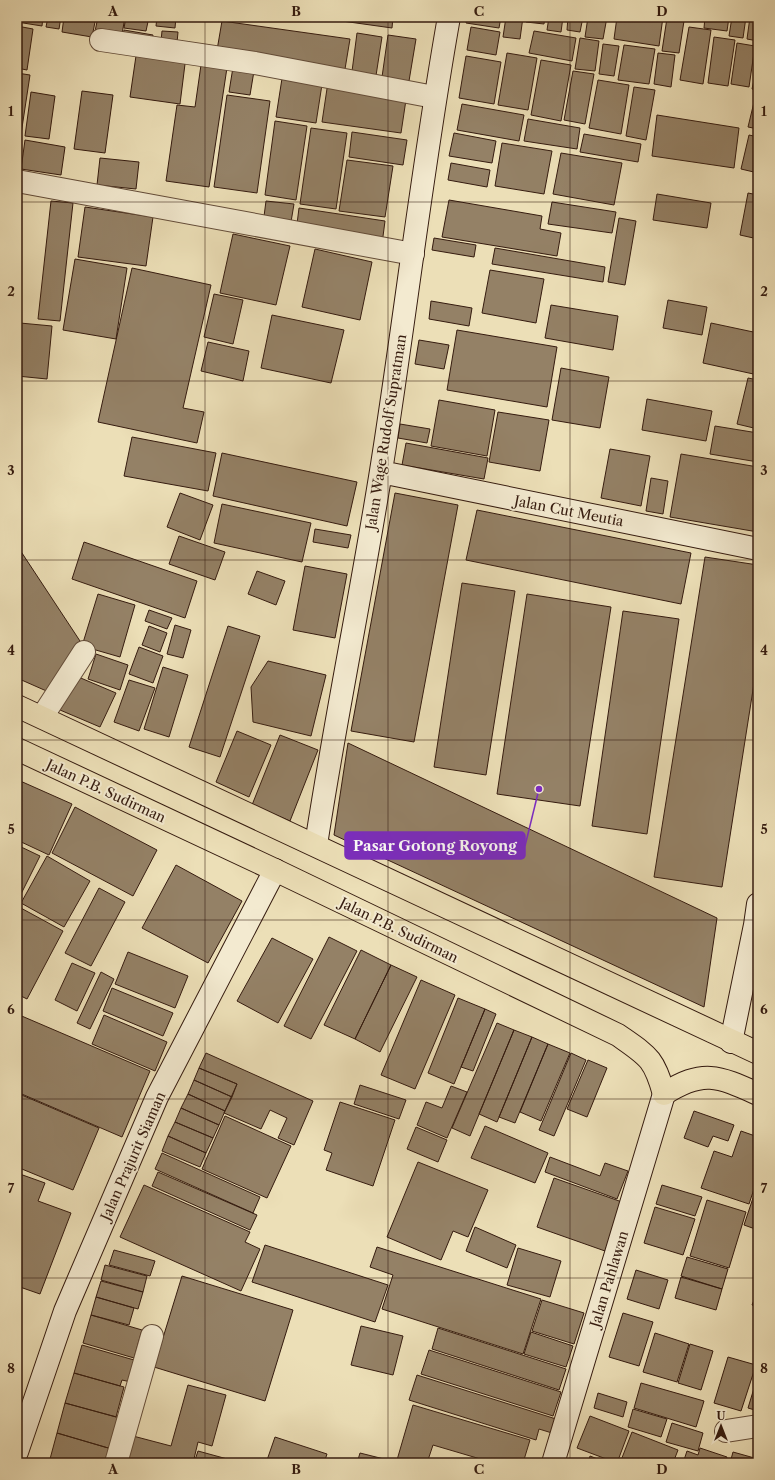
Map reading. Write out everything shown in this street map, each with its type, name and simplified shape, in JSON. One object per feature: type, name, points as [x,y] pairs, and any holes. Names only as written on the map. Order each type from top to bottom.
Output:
[{"type":"main road","points":[[17,706],[316,845],[731,1042],[758,1053]]},
{"type":"main road","name":"Jalan P.B. Sudirman","points":[[17,749],[275,870],[618,1035],[650,1058],[659,1075],[664,1094]]},
{"type":"main road","points":[[664,1094],[682,1083],[696,1078],[716,1077],[758,1094]]},
{"type":"street","name":"Jalan Wage Rudolf Supratman","points":[[316,845],[334,730],[381,472],[414,254],[434,97],[448,17]]},
{"type":"street","points":[[101,40],[255,64],[434,97]]},
{"type":"street","points":[[17,181],[414,254]]},
{"type":"street","name":"Jalan Cut Meutia","points":[[381,472],[758,549]]},
{"type":"street","points":[[42,717],[84,652]]},
{"type":"street","name":"Jalan Prajurit Siaman","points":[[17,1452],[65,1311],[157,1097],[275,870]]},
{"type":"street","points":[[731,1042],[758,904]]},
{"type":"street","name":"Jalan Pahlawan","points":[[553,1463],[664,1094]]},
{"type":"street","points":[[116,1463],[152,1336]]},
{"type":"street","points":[[726,1431],[758,1426]]},
{"type":"building","points":[[17,17],[43,17],[42,26],[17,22]]},
{"type":"building","points":[[48,17],[61,17],[59,29],[46,27]]},
{"type":"building","points":[[64,17],[96,17],[92,37],[62,32]]},
{"type":"building","points":[[98,17],[125,17],[121,40],[94,36]]},
{"type":"building","points":[[126,17],[149,17],[146,31],[124,28]]},
{"type":"building","points":[[157,17],[176,17],[175,28],[156,26]]},
{"type":"building","points":[[343,17],[393,17],[392,28],[342,21]]},
{"type":"building","points":[[467,17],[501,17],[499,28],[466,23]]},
{"type":"building","points":[[506,17],[523,17],[520,39],[503,37]]},
{"type":"building","points":[[526,17],[545,17],[544,24],[526,22]]},
{"type":"building","points":[[549,17],[563,17],[561,32],[547,30]]},
{"type":"building","points":[[568,17],[583,17],[580,32],[567,30]]},
{"type":"building","points":[[588,17],[607,17],[603,39],[585,37]]},
{"type":"building","points":[[617,17],[663,17],[659,46],[614,39]]},
{"type":"building","points":[[705,17],[729,17],[727,31],[704,28]]},
{"type":"building","points":[[732,17],[746,17],[743,38],[729,36]]},
{"type":"building","points":[[750,17],[758,17],[758,41],[747,39]]},
{"type":"building","points":[[667,18],[684,21],[679,53],[662,51]]},
{"type":"building","points":[[222,21],[350,39],[344,75],[216,56]]},
{"type":"building","points":[[17,26],[33,29],[27,70],[17,68]]},
{"type":"building","points":[[471,27],[500,32],[496,55],[467,50]]},
{"type":"building","points":[[689,27],[711,30],[703,84],[680,80]]},
{"type":"building","points":[[124,30],[153,35],[151,47],[122,42]]},
{"type":"building","points":[[162,31],[178,32],[177,43],[161,41]]},
{"type":"building","points":[[534,31],[576,38],[572,61],[529,53]]},
{"type":"building","points":[[357,33],[382,37],[375,82],[351,79]]},
{"type":"building","points":[[388,35],[416,39],[408,87],[381,84]]},
{"type":"building","points":[[714,37],[735,40],[728,86],[708,83]]},
{"type":"building","points":[[580,38],[599,41],[595,71],[575,69]]},
{"type":"building","points":[[737,43],[755,46],[749,87],[731,84]]},
{"type":"building","points":[[603,44],[619,46],[614,76],[599,74]]},
{"type":"building","points":[[624,45],[655,49],[649,84],[618,80]]},
{"type":"building","points":[[137,49],[186,56],[180,104],[130,97]]},
{"type":"building","points":[[507,53],[537,58],[528,110],[498,105]]},
{"type":"building","points":[[658,53],[675,55],[671,87],[654,84]]},
{"type":"building","points":[[466,56],[501,62],[494,104],[459,98]]},
{"type":"building","points":[[202,58],[228,61],[209,187],[166,181],[177,105],[195,107]]},
{"type":"building","points":[[541,60],[571,65],[561,121],[531,115]]},
{"type":"building","points":[[234,61],[255,65],[250,95],[229,92]]},
{"type":"building","points":[[758,62],[758,91],[752,89]]},
{"type":"building","points":[[573,71],[594,74],[585,124],[564,120]]},
{"type":"building","points":[[283,72],[323,78],[316,123],[276,117]]},
{"type":"building","points":[[17,73],[30,75],[18,154],[17,154]]},
{"type":"building","points":[[598,80],[629,85],[621,134],[589,128]]},
{"type":"building","points":[[328,82],[407,93],[401,133],[322,122]]},
{"type":"building","points":[[634,87],[655,90],[646,140],[626,136]]},
{"type":"building","points":[[82,91],[113,95],[105,153],[74,149]]},
{"type":"building","points":[[31,92],[55,96],[49,139],[25,136]]},
{"type":"building","points":[[227,95],[270,101],[257,193],[214,187]]},
{"type":"building","points":[[755,98],[758,99],[758,129],[748,127]]},
{"type":"building","points":[[462,104],[524,115],[519,141],[457,130]]},
{"type":"building","points":[[657,115],[739,128],[734,168],[652,156]]},
{"type":"building","points":[[528,119],[580,128],[577,149],[524,141]]},
{"type":"building","points":[[275,121],[307,126],[296,200],[265,195]]},
{"type":"building","points":[[311,128],[347,133],[336,209],[300,204]]},
{"type":"building","points":[[352,132],[407,140],[403,165],[349,157]]},
{"type":"building","points":[[454,133],[496,141],[492,163],[449,156]]},
{"type":"building","points":[[584,134],[641,144],[638,162],[580,152]]},
{"type":"building","points":[[749,135],[758,137],[758,173],[741,169]]},
{"type":"building","points":[[25,140],[65,147],[61,175],[21,169]]},
{"type":"building","points":[[502,143],[552,151],[544,194],[495,186]]},
{"type":"building","points":[[561,153],[622,163],[614,205],[553,194]]},
{"type":"building","points":[[100,158],[139,162],[136,189],[97,185]]},
{"type":"building","points":[[347,160],[393,166],[385,217],[339,211]]},
{"type":"building","points":[[451,163],[490,170],[487,187],[448,180]]},
{"type":"building","points":[[748,193],[758,195],[758,239],[740,235]]},
{"type":"building","points":[[657,194],[711,203],[707,228],[653,220]]},
{"type":"building","points":[[449,200],[542,216],[540,229],[561,233],[557,256],[442,237]]},
{"type":"building","points":[[51,201],[73,203],[60,321],[38,319]]},
{"type":"building","points":[[266,201],[294,204],[290,228],[263,224]]},
{"type":"building","points":[[552,202],[616,212],[612,233],[548,224]]},
{"type":"building","points":[[85,207],[153,217],[146,266],[78,257]]},
{"type":"building","points":[[299,208],[385,221],[382,244],[296,232]]},
{"type":"building","points":[[619,218],[636,221],[625,285],[608,282]]},
{"type":"building","points":[[233,234],[290,246],[276,305],[220,293]]},
{"type":"building","points":[[434,238],[476,245],[474,257],[432,250]]},
{"type":"building","points":[[495,248],[605,267],[603,282],[492,264]]},
{"type":"building","points":[[315,249],[372,262],[360,320],[302,307]]},
{"type":"building","points":[[75,259],[127,268],[116,339],[63,330]]},
{"type":"building","points":[[132,268],[211,285],[183,408],[204,412],[197,443],[98,422]]},
{"type":"building","points":[[490,270],[544,279],[536,323],[482,313]]},
{"type":"building","points":[[214,294],[243,300],[233,344],[204,337]]},
{"type":"building","points":[[668,300],[707,307],[702,335],[663,328]]},
{"type":"building","points":[[431,301],[472,308],[469,326],[429,319]]},
{"type":"building","points":[[551,305],[618,316],[613,350],[545,338]]},
{"type":"building","points":[[272,315],[344,330],[331,383],[261,368]]},
{"type":"building","points":[[20,323],[52,326],[47,379],[17,376]]},
{"type":"building","points":[[711,323],[758,333],[758,375],[703,363]]},
{"type":"building","points":[[457,330],[557,347],[547,407],[447,390]]},
{"type":"building","points":[[419,340],[449,345],[444,369],[415,364]]},
{"type":"building","points":[[208,342],[249,351],[243,381],[201,371]]},
{"type":"building","points":[[561,368],[609,377],[600,428],[552,420]]},
{"type":"building","points":[[748,378],[758,380],[758,429],[737,424]]},
{"type":"building","points":[[647,399],[712,411],[706,441],[642,430]]},
{"type":"building","points":[[439,400],[495,410],[487,456],[431,446]]},
{"type":"building","points":[[498,412],[549,420],[540,471],[489,462]]},
{"type":"building","points":[[400,424],[430,429],[427,443],[398,438]]},
{"type":"building","points":[[715,426],[758,433],[758,462],[710,454]]},
{"type":"building","points":[[132,437],[216,453],[208,491],[124,476]]},
{"type":"building","points":[[406,443],[488,458],[484,479],[402,465]]},
{"type":"building","points":[[610,449],[650,456],[641,506],[601,498]]},
{"type":"building","points":[[222,453],[357,482],[347,526],[213,496]]},
{"type":"building","points":[[681,454],[758,467],[758,532],[670,517]]},
{"type":"building","points":[[651,478],[668,481],[663,514],[646,511]]},
{"type":"building","points":[[180,493],[213,505],[200,540],[167,527]]},
{"type":"building","points":[[395,493],[458,505],[414,742],[351,731]]},
{"type":"building","points":[[222,504],[311,523],[302,562],[214,543]]},
{"type":"building","points":[[477,510],[691,553],[681,604],[466,560]]},
{"type":"building","points":[[315,529],[351,535],[348,548],[313,542]]},
{"type":"building","points":[[179,536],[225,552],[215,580],[169,564]]},
{"type":"building","points":[[84,542],[197,581],[185,618],[72,579]]},
{"type":"building","points":[[18,547],[80,641],[51,693],[17,678]]},
{"type":"building","points":[[705,557],[758,565],[758,658],[722,887],[654,877]]},
{"type":"building","points":[[305,566],[347,574],[335,638],[293,630]]},
{"type":"building","points":[[257,571],[285,581],[276,605],[248,594]]},
{"type":"building","points":[[462,583],[515,591],[486,775],[434,767]]},
{"type":"building","points":[[98,594],[135,605],[120,657],[82,646]]},
{"type":"building","points":[[527,594],[611,607],[580,806],[497,794]]},
{"type":"building","points":[[149,610],[172,618],[167,629],[145,621]]},
{"type":"building","points":[[623,611],[679,619],[647,834],[592,826]]},
{"type":"building","points":[[175,625],[191,630],[183,658],[167,654]]},
{"type":"building","points":[[149,626],[167,633],[160,652],[142,645]]},
{"type":"building","points":[[228,626],[260,636],[220,757],[189,747]]},
{"type":"building","points":[[139,647],[163,656],[153,683],[129,674]]},
{"type":"building","points":[[96,654],[128,665],[120,690],[88,679]]},
{"type":"building","points":[[268,661],[326,675],[311,736],[253,722],[251,687]]},
{"type":"building","points":[[163,667],[188,675],[169,737],[144,729]]},
{"type":"building","points":[[76,676],[116,693],[100,727],[60,710]]},
{"type":"building","points":[[129,680],[155,688],[139,731],[114,722]]},
{"type":"building","points":[[237,731],[271,745],[249,797],[216,782]]},
{"type":"building","points":[[280,735],[318,750],[290,821],[252,805]]},
{"type":"building","points":[[348,743],[717,918],[704,1007],[334,835]]},
{"type":"building","points":[[18,780],[72,804],[49,855],[17,840]]},
{"type":"building","points":[[75,807],[157,850],[133,896],[52,853]]},
{"type":"building","points":[[17,845],[40,856],[17,902]]},
{"type":"building","points":[[47,856],[90,881],[64,927],[21,903]]},
{"type":"building","points":[[176,865],[242,901],[208,963],[142,928]]},
{"type":"building","points":[[99,888],[125,902],[91,966],[65,953]]},
{"type":"building","points":[[19,907],[63,931],[27,999],[17,994],[17,910]]},
{"type":"building","points":[[329,937],[357,951],[311,1039],[284,1026]]},
{"type":"building","points":[[272,938],[313,959],[278,1023],[237,1001]]},
{"type":"building","points":[[361,950],[391,965],[355,1039],[324,1025]]},
{"type":"building","points":[[128,952],[188,976],[175,1008],[115,984]]},
{"type":"building","points":[[72,963],[95,973],[77,1011],[55,1000]]},
{"type":"building","points":[[391,965],[417,977],[380,1052],[355,1039]]},
{"type":"building","points":[[101,972],[114,979],[90,1029],[77,1023]]},
{"type":"building","points":[[421,980],[455,995],[415,1089],[381,1075]]},
{"type":"building","points":[[112,988],[173,1013],[163,1036],[103,1011]]},
{"type":"building","points":[[458,998],[485,1009],[454,1084],[428,1073]]},
{"type":"building","points":[[485,1009],[496,1014],[473,1071],[461,1067]]},
{"type":"building","points":[[17,1014],[150,1071],[122,1137],[17,1092]]},
{"type":"building","points":[[104,1015],[167,1042],[155,1071],[92,1044]]},
{"type":"building","points":[[497,1023],[514,1030],[470,1136],[452,1128]]},
{"type":"building","points":[[514,1030],[532,1037],[497,1122],[479,1114]]},
{"type":"building","points":[[532,1037],[548,1044],[515,1123],[499,1117]]},
{"type":"building","points":[[548,1044],[570,1053],[541,1121],[520,1112]]},
{"type":"building","points":[[206,1053],[313,1101],[294,1145],[278,1138],[287,1118],[270,1110],[261,1129],[224,1113],[237,1084],[199,1068]]},
{"type":"building","points":[[571,1053],[586,1060],[554,1136],[539,1130]]},
{"type":"building","points":[[588,1060],[607,1068],[587,1117],[567,1109]]},
{"type":"building","points":[[199,1068],[237,1084],[232,1097],[194,1080]]},
{"type":"building","points":[[194,1080],[232,1097],[225,1111],[188,1094]]},
{"type":"building","points":[[360,1085],[406,1100],[399,1119],[354,1104]]},
{"type":"building","points":[[451,1086],[467,1092],[447,1138],[417,1125],[426,1102],[442,1108]]},
{"type":"building","points":[[17,1093],[99,1128],[73,1190],[17,1167]]},
{"type":"building","points":[[188,1094],[225,1111],[219,1125],[181,1108]]},
{"type":"building","points":[[340,1102],[395,1120],[373,1186],[326,1170],[332,1153],[324,1150]]},
{"type":"building","points":[[181,1108],[219,1125],[213,1138],[175,1122]]},
{"type":"building","points":[[694,1111],[734,1125],[728,1141],[713,1136],[708,1147],[684,1138]]},
{"type":"building","points":[[225,1116],[291,1146],[267,1198],[202,1169]]},
{"type":"building","points":[[175,1122],[213,1138],[206,1153],[168,1136]]},
{"type":"building","points":[[485,1126],[548,1153],[535,1183],[471,1158]]},
{"type":"building","points":[[416,1127],[447,1140],[438,1162],[407,1149]]},
{"type":"building","points":[[741,1131],[758,1137],[758,1177],[749,1204],[701,1188],[714,1151],[732,1157]]},
{"type":"building","points":[[168,1136],[206,1153],[200,1167],[162,1151]]},
{"type":"building","points":[[162,1153],[260,1197],[253,1213],[155,1169]]},
{"type":"building","points":[[550,1157],[600,1176],[605,1163],[628,1171],[617,1199],[545,1172]]},
{"type":"building","points":[[418,1162],[488,1190],[468,1237],[453,1231],[441,1260],[387,1237]]},
{"type":"building","points":[[158,1172],[257,1215],[250,1230],[152,1186]]},
{"type":"building","points":[[17,1173],[45,1183],[38,1201],[71,1213],[40,1294],[17,1286]]},
{"type":"building","points":[[554,1178],[622,1202],[605,1251],[537,1227]]},
{"type":"building","points":[[144,1185],[250,1232],[245,1242],[260,1249],[241,1291],[120,1237]]},
{"type":"building","points":[[662,1185],[702,1197],[695,1216],[656,1204]]},
{"type":"building","points":[[753,1198],[758,1199],[758,1230],[744,1225]]},
{"type":"building","points":[[707,1200],[746,1212],[729,1268],[690,1256]]},
{"type":"building","points":[[655,1207],[695,1219],[683,1255],[644,1243]]},
{"type":"building","points":[[475,1227],[516,1245],[507,1268],[466,1251]]},
{"type":"building","points":[[265,1245],[388,1285],[375,1322],[252,1282]]},
{"type":"building","points":[[377,1247],[541,1299],[523,1354],[382,1309],[393,1275],[370,1267]]},
{"type":"building","points":[[518,1248],[561,1261],[550,1297],[507,1285]]},
{"type":"building","points":[[114,1250],[155,1261],[150,1276],[109,1265]]},
{"type":"building","points":[[687,1257],[728,1269],[722,1289],[681,1276]]},
{"type":"building","points":[[105,1265],[147,1276],[143,1292],[101,1280]]},
{"type":"building","points":[[636,1270],[668,1280],[659,1309],[627,1299]]},
{"type":"building","points":[[182,1276],[293,1310],[265,1401],[154,1367]]},
{"type":"building","points":[[681,1277],[722,1289],[716,1310],[675,1298]]},
{"type":"building","points":[[101,1281],[143,1292],[138,1309],[96,1297]]},
{"type":"building","points":[[758,1290],[758,1307],[752,1305]]},
{"type":"building","points":[[96,1297],[134,1308],[129,1325],[91,1315]]},
{"type":"building","points":[[542,1300],[584,1313],[574,1344],[532,1331]]},
{"type":"building","points":[[623,1313],[653,1322],[639,1366],[609,1357]]},
{"type":"building","points":[[91,1315],[142,1330],[134,1358],[83,1343]]},
{"type":"building","points":[[361,1326],[403,1336],[393,1375],[351,1365]]},
{"type":"building","points":[[438,1328],[566,1369],[559,1390],[432,1349]]},
{"type":"building","points":[[531,1332],[573,1346],[566,1367],[524,1354]]},
{"type":"building","points":[[655,1333],[689,1344],[677,1382],[643,1372]]},
{"type":"building","points":[[690,1344],[713,1351],[701,1390],[678,1383]]},
{"type":"building","points":[[82,1345],[141,1362],[135,1383],[122,1380],[120,1386],[74,1373]]},
{"type":"building","points":[[429,1350],[561,1392],[553,1416],[421,1374]]},
{"type":"building","points":[[728,1357],[756,1365],[741,1411],[714,1403]]},
{"type":"building","points":[[74,1373],[124,1387],[116,1417],[65,1403]]},
{"type":"building","points":[[417,1375],[556,1419],[552,1433],[539,1429],[536,1440],[409,1400]]},
{"type":"building","points":[[758,1375],[758,1411],[748,1408]]},
{"type":"building","points":[[641,1383],[704,1401],[696,1427],[634,1408]]},
{"type":"building","points":[[188,1385],[226,1395],[212,1446],[198,1442],[193,1463],[126,1463],[133,1436],[171,1446]]},
{"type":"building","points":[[598,1393],[627,1402],[623,1417],[594,1408]]},
{"type":"building","points":[[65,1403],[124,1419],[115,1450],[57,1433]]},
{"type":"building","points":[[413,1405],[530,1440],[523,1463],[494,1463],[433,1445],[427,1463],[406,1463],[397,1460]]},
{"type":"building","points":[[633,1409],[667,1419],[661,1437],[628,1427]]},
{"type":"building","points":[[590,1416],[629,1431],[617,1463],[577,1448]]},
{"type":"building","points":[[672,1423],[703,1433],[698,1451],[666,1442]]},
{"type":"building","points":[[632,1432],[678,1450],[673,1463],[620,1463]]},
{"type":"building","points":[[57,1433],[115,1450],[111,1463],[62,1463],[50,1459]]},
{"type":"building","points":[[275,1437],[327,1454],[324,1463],[266,1463]]},
{"type":"building","points":[[700,1448],[727,1457],[725,1463],[683,1463],[687,1451],[698,1455]]},
{"type":"building","points":[[198,1451],[231,1460],[230,1463],[194,1463]]},
{"type":"building","points":[[733,1452],[758,1459],[758,1463],[730,1463]]},
{"type":"building","points":[[360,1453],[388,1460],[387,1463],[357,1463]]},
{"type":"building","points":[[590,1456],[608,1463],[588,1463]]},
{"type":"place","name":"Pasar Gotong Royong","points":[[539,789]]}]
